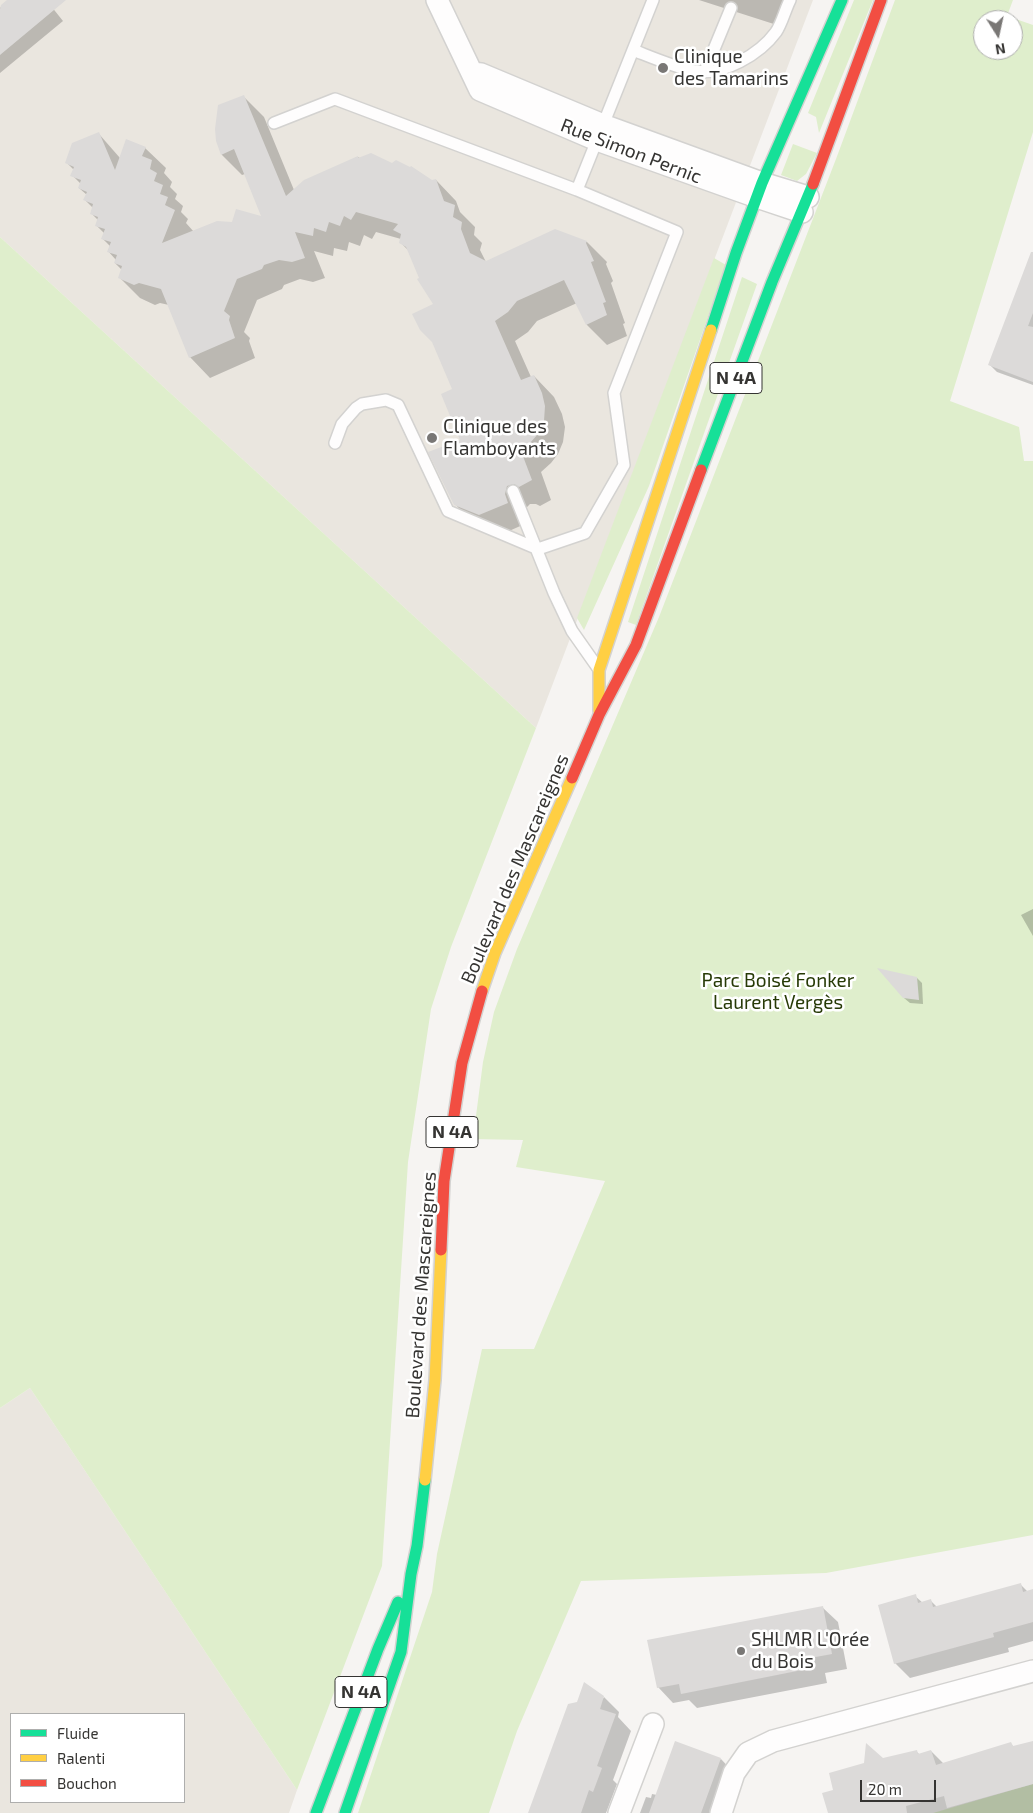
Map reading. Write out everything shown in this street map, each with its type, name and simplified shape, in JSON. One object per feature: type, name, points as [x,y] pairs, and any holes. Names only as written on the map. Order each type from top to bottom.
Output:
[{"type":"main road","name":"N 4A","points":[[599,715],[599,670],[736,253],[759,190],[842,0]]},
{"type":"main road","name":"N 4A","points":[[599,715],[636,645],[772,282],[805,205],[867,38],[885,4]]},
{"type":"main road","name":"Boulevard des Mascareignes","points":[[345,1813],[401,1652],[411,1574],[417,1546],[434,1389],[444,1181],[462,1063],[476,1010],[495,952],[599,715]]},
{"type":"main road","name":"Boulevard des Mascareignes","points":[[316,1813],[378,1649],[411,1574]]},
{"type":"street","name":"Rue Simon Pernic","points":[[437,0],[472,73],[481,74],[600,133],[805,205]]},
{"type":"street","points":[[721,1813],[734,1773],[748,1753],[773,1741],[1033,1671]]},
{"type":"street","points":[[619,1813],[653,1724]]},
{"type":"lane","points":[[576,190],[653,0]]},
{"type":"lane","points":[[633,50],[696,72],[722,69],[736,63],[763,46],[777,31],[790,0]]},
{"type":"lane","points":[[705,71],[730,8]]},
{"type":"lane","points":[[274,123],[335,99],[576,190],[677,232],[614,393],[624,465],[586,533],[538,549],[448,511],[398,405],[386,400],[362,404],[356,408],[342,424],[335,443]]},
{"type":"lane","points":[[513,491],[538,549],[554,593],[572,631],[599,670]]},
{"type":"shaded area","name":"Clinique des Flamboyants","points":[[0,0],[813,0],[536,728],[0,237]]},
{"type":"shaded area","points":[[30,1388],[297,1790],[289,1813],[0,1813],[0,1408]]},
{"type":"green space","points":[[854,0],[873,0],[819,133],[816,117],[808,113]]},
{"type":"green space","name":"Parc Boisé Fonker Laurent Vergès","points":[[895,0],[1013,0],[1009,10],[973,10],[973,60],[1023,60],[1023,22],[1033,25],[1033,132],[950,401],[1019,427],[1024,461],[1033,461],[1033,1535],[826,1573],[581,1581],[517,1731],[489,1813],[358,1813],[432,1592],[437,1554],[482,1349],[534,1349],[605,1181],[516,1167],[523,1140],[473,1139],[483,1062],[494,1012],[517,949],[659,617],[836,159]]},
{"type":"green space","points":[[793,144],[817,153],[806,174],[797,181],[781,175]]},
{"type":"green space","points":[[0,237],[536,728],[451,947],[431,1009],[408,1162],[382,1566],[297,1790],[30,1388],[0,1408]]},
{"type":"green space","points":[[714,258],[726,265],[649,486],[584,630],[577,618]]},
{"type":"green space","points":[[742,277],[757,284],[636,625],[628,622]]},
{"type":"green space","points":[[1033,1784],[1033,1813],[933,1813]]},
{"type":"building","points":[[7,0],[66,0],[0,55],[0,9],[1,5]]},
{"type":"building","points":[[244,95],[286,196],[304,180],[358,156],[358,158],[371,153],[392,163],[396,160],[411,166],[432,180],[436,179],[444,201],[455,205],[453,217],[462,222],[461,229],[470,253],[486,261],[555,229],[587,241],[586,243],[594,261],[591,262],[606,302],[603,303],[607,315],[586,325],[564,280],[517,301],[508,312],[495,321],[521,380],[534,375],[542,393],[545,406],[544,421],[538,434],[521,451],[532,480],[519,487],[514,484],[507,486],[505,494],[508,503],[479,515],[454,505],[428,452],[460,440],[441,394],[452,389],[432,342],[420,330],[412,314],[433,304],[417,279],[419,278],[406,247],[399,243],[401,234],[393,230],[398,224],[356,212],[351,220],[344,216],[340,226],[329,222],[326,232],[314,228],[313,236],[295,232],[305,258],[292,262],[279,260],[264,265],[262,269],[237,279],[224,311],[230,316],[229,320],[235,338],[189,358],[161,289],[139,283],[134,285],[118,278],[122,266],[114,263],[117,255],[107,252],[111,242],[101,239],[105,229],[95,226],[98,217],[90,214],[93,204],[83,200],[87,192],[78,188],[81,180],[70,176],[74,167],[65,163],[72,143],[99,132],[115,170],[126,139],[146,147],[142,156],[152,160],[150,169],[157,173],[154,181],[163,185],[160,194],[168,197],[165,205],[175,210],[162,243],[217,221],[232,222],[236,209],[261,216],[234,149],[221,155],[216,141],[215,129],[218,105]]},
{"type":"building","points":[[1031,252],[1033,252],[1033,313],[1028,326],[1033,327],[1033,382],[988,365]]},
{"type":"building","points":[[877,968],[917,977],[919,1000],[903,998]]},
{"type":"building","points":[[1021,1583],[1023,1592],[1033,1589],[1033,1622],[993,1633],[994,1637],[894,1664],[878,1605],[916,1594],[918,1603],[931,1599],[933,1607]]},
{"type":"building","name":"SHLMR L'Orée du Bois","points":[[823,1606],[832,1654],[810,1658],[812,1668],[681,1694],[679,1684],[657,1688],[647,1640]]},
{"type":"building","points":[[584,1682],[604,1696],[600,1709],[616,1714],[597,1766],[602,1768],[593,1792],[589,1790],[581,1813],[528,1813],[568,1704],[577,1702]]},
{"type":"building","points":[[675,1741],[721,1758],[701,1813],[649,1813]]},
{"type":"building","points":[[1033,1741],[1033,1784],[947,1808],[944,1796],[906,1806],[907,1813],[828,1813],[822,1793],[833,1790],[829,1773],[864,1763],[866,1743],[883,1758],[917,1750],[918,1754],[931,1750],[936,1765],[1011,1742],[1013,1746]]},
{"type":"traffic: fast","points":[[711,330],[736,253],[762,183],[842,0]]},
{"type":"traffic: fast","points":[[701,470],[772,282],[813,184]]},
{"type":"traffic: fast","points":[[345,1813],[401,1652],[425,1480]]},
{"type":"traffic: fast","points":[[316,1813],[378,1649],[398,1602]]},
{"type":"traffic: slow","points":[[599,711],[599,670],[711,330]]},
{"type":"traffic: slow","points":[[482,991],[495,953],[572,778]]},
{"type":"traffic: slow","points":[[425,1480],[435,1380],[441,1250]]},
{"type":"traffic: jam","points":[[813,184],[881,0]]},
{"type":"traffic: jam","points":[[572,778],[599,715],[636,645],[701,470]]},
{"type":"traffic: jam","points":[[441,1250],[444,1181],[462,1063],[482,991]]},
{"type":"place","name":"Clinique des Tamarins","points":[[663,68]]},
{"type":"place","name":"Clinique des Flamboyants","points":[[432,438]]},
{"type":"place","name":"SHLMR L'Orée du Bois","points":[[741,1651]]}]
